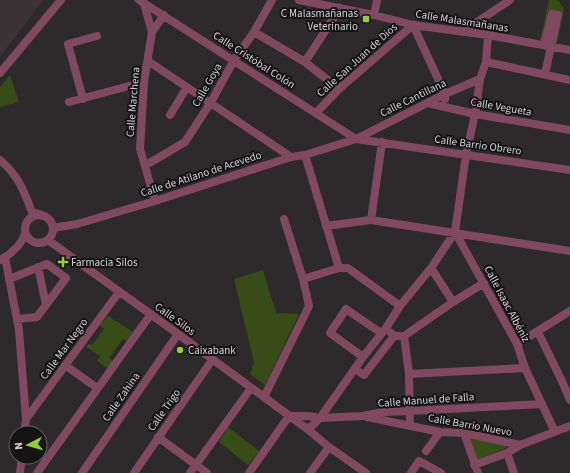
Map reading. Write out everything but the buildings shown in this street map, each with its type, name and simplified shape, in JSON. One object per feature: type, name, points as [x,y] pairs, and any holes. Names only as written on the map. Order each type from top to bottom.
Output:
[{"type":"street","points":[[0,73],[61,0]]},
{"type":"street","name":"Calle Goya","points":[[146,165],[185,142],[234,60],[254,32],[272,0]]},
{"type":"street","name":"Calle Malasmañanas","points":[[302,0],[413,25],[488,35],[570,50]]},
{"type":"street","points":[[374,15],[377,0]]},
{"type":"street","points":[[462,32],[510,0]]},
{"type":"street","name":"Calle Cristóbal Colón","points":[[142,2],[356,139]]},
{"type":"street","name":"Calle Marchena","points":[[142,2],[152,32],[144,82],[140,149],[146,165],[155,201]]},
{"type":"street","points":[[304,62],[340,8]]},
{"type":"street","points":[[152,32],[164,15]]},
{"type":"street","points":[[413,25],[445,94],[445,108]]},
{"type":"street","name":"Calle San Juan de Dios","points":[[316,113],[340,89],[413,25]]},
{"type":"street","points":[[254,32],[304,62],[340,89]]},
{"type":"street","points":[[310,424],[355,369],[400,306],[431,268],[455,232],[466,155],[476,111],[480,79],[486,62],[488,35]]},
{"type":"street","points":[[83,99],[68,44],[97,36]]},
{"type":"street","points":[[545,74],[548,46]]},
{"type":"street","points":[[148,61],[291,157]]},
{"type":"street","points":[[486,62],[570,80]]},
{"type":"street","name":"Calle Cantillana","points":[[356,139],[445,94],[480,79]]},
{"type":"street","points":[[69,102],[144,82]]},
{"type":"street","points":[[170,115],[187,87]]},
{"type":"street","name":"Calle Vegueta","points":[[428,103],[445,108],[476,111],[570,130]]},
{"type":"street","name":"Calle de Atilano de Acevedo","points":[[53,228],[77,224],[155,201],[291,157],[304,155],[356,139]]},
{"type":"street","name":"Calle Barrio Obrero","points":[[356,139],[570,170]]},
{"type":"street","points":[[371,220],[382,142]]},
{"type":"street","points":[[304,155],[340,268]]},
{"type":"street","points":[[0,160],[10,169],[22,186],[32,212],[50,220],[53,228],[48,240],[41,243],[28,245],[14,251],[2,259],[9,279],[19,330],[26,419],[25,425]]},
{"type":"street","points":[[14,251],[23,241],[27,221],[34,216],[42,216]]},
{"type":"street","points":[[264,397],[309,306],[303,279],[284,219]]},
{"type":"street","points":[[326,226],[371,220],[570,251]]},
{"type":"street","name":"Calle Isaac Albéniz","points":[[455,232],[517,344],[525,368],[555,432]]},
{"type":"street","points":[[25,234],[30,240],[37,243]]},
{"type":"street","name":"Calle Silos","points":[[48,240],[289,416]]},
{"type":"street","points":[[9,279],[47,264],[66,278],[37,317],[17,319]]},
{"type":"street","points":[[38,267],[46,305]]},
{"type":"street","points":[[303,279],[340,268],[348,268],[400,306]]},
{"type":"street","points":[[431,268],[453,302]]},
{"type":"street","points":[[363,357],[330,333],[346,309],[383,331],[394,336],[404,336],[453,302],[484,283]]},
{"type":"street","name":"Calle Mar Negro","points":[[26,419],[119,292]]},
{"type":"street","points":[[517,344],[570,311]]},
{"type":"street","points":[[37,473],[151,314]]},
{"type":"street","points":[[538,332],[570,400]]},
{"type":"street","name":"Calle Zahina","points":[[82,473],[178,334]]},
{"type":"street","points":[[355,369],[364,375],[394,336]]},
{"type":"street","points":[[404,336],[408,374],[410,425]]},
{"type":"street","name":"Calle Trigo","points":[[134,473],[212,360]]},
{"type":"street","points":[[65,365],[97,388]]},
{"type":"street","points":[[408,374],[525,368]]},
{"type":"street","points":[[561,379],[570,376]]},
{"type":"street","points":[[190,473],[251,388]]},
{"type":"street","name":"Calle Manuel de Falla","points":[[310,424],[384,412],[542,404]]},
{"type":"street","points":[[249,473],[289,416],[310,424],[329,447],[366,473]]},
{"type":"street","name":"Calle Barrio Nuevo","points":[[363,416],[440,432],[464,433],[520,446],[570,426]]},
{"type":"street","points":[[426,451],[440,432]]},
{"type":"street","points":[[464,433],[478,473]]},
{"type":"street","points":[[158,438],[207,473]]},
{"type":"street","points":[[474,465],[507,453],[520,446]]},
{"type":"street","points":[[310,473],[329,447]]},
{"type":"street","points":[[507,453],[514,473]]},
{"type":"street","points":[[411,473],[419,461],[441,473]]},
{"type":"shaded area","points":[[0,0],[43,0],[0,57]]},
{"type":"green space","points":[[549,0],[558,0],[564,9],[557,43],[540,40]]},
{"type":"green space","points":[[10,75],[19,102],[0,107],[0,87]]},
{"type":"green space","points":[[263,270],[276,313],[299,314],[265,385],[250,374],[254,363],[234,279]]},
{"type":"green space","points":[[108,316],[133,332],[127,341],[123,339],[109,358],[113,361],[108,369],[97,361],[100,356],[86,347],[89,344],[92,345],[104,329],[100,325]]},
{"type":"green space","points":[[228,427],[259,451],[248,465],[219,442]]},
{"type":"green space","points":[[469,438],[505,444],[506,448],[476,460]]},
{"type":"place","name":"C Malasmañanas Veterinario","points":[[366,19]]},
{"type":"place","name":"Farmacia Silos","points":[[63,262]]},
{"type":"place","name":"Caixabank","points":[[180,350]]}]
